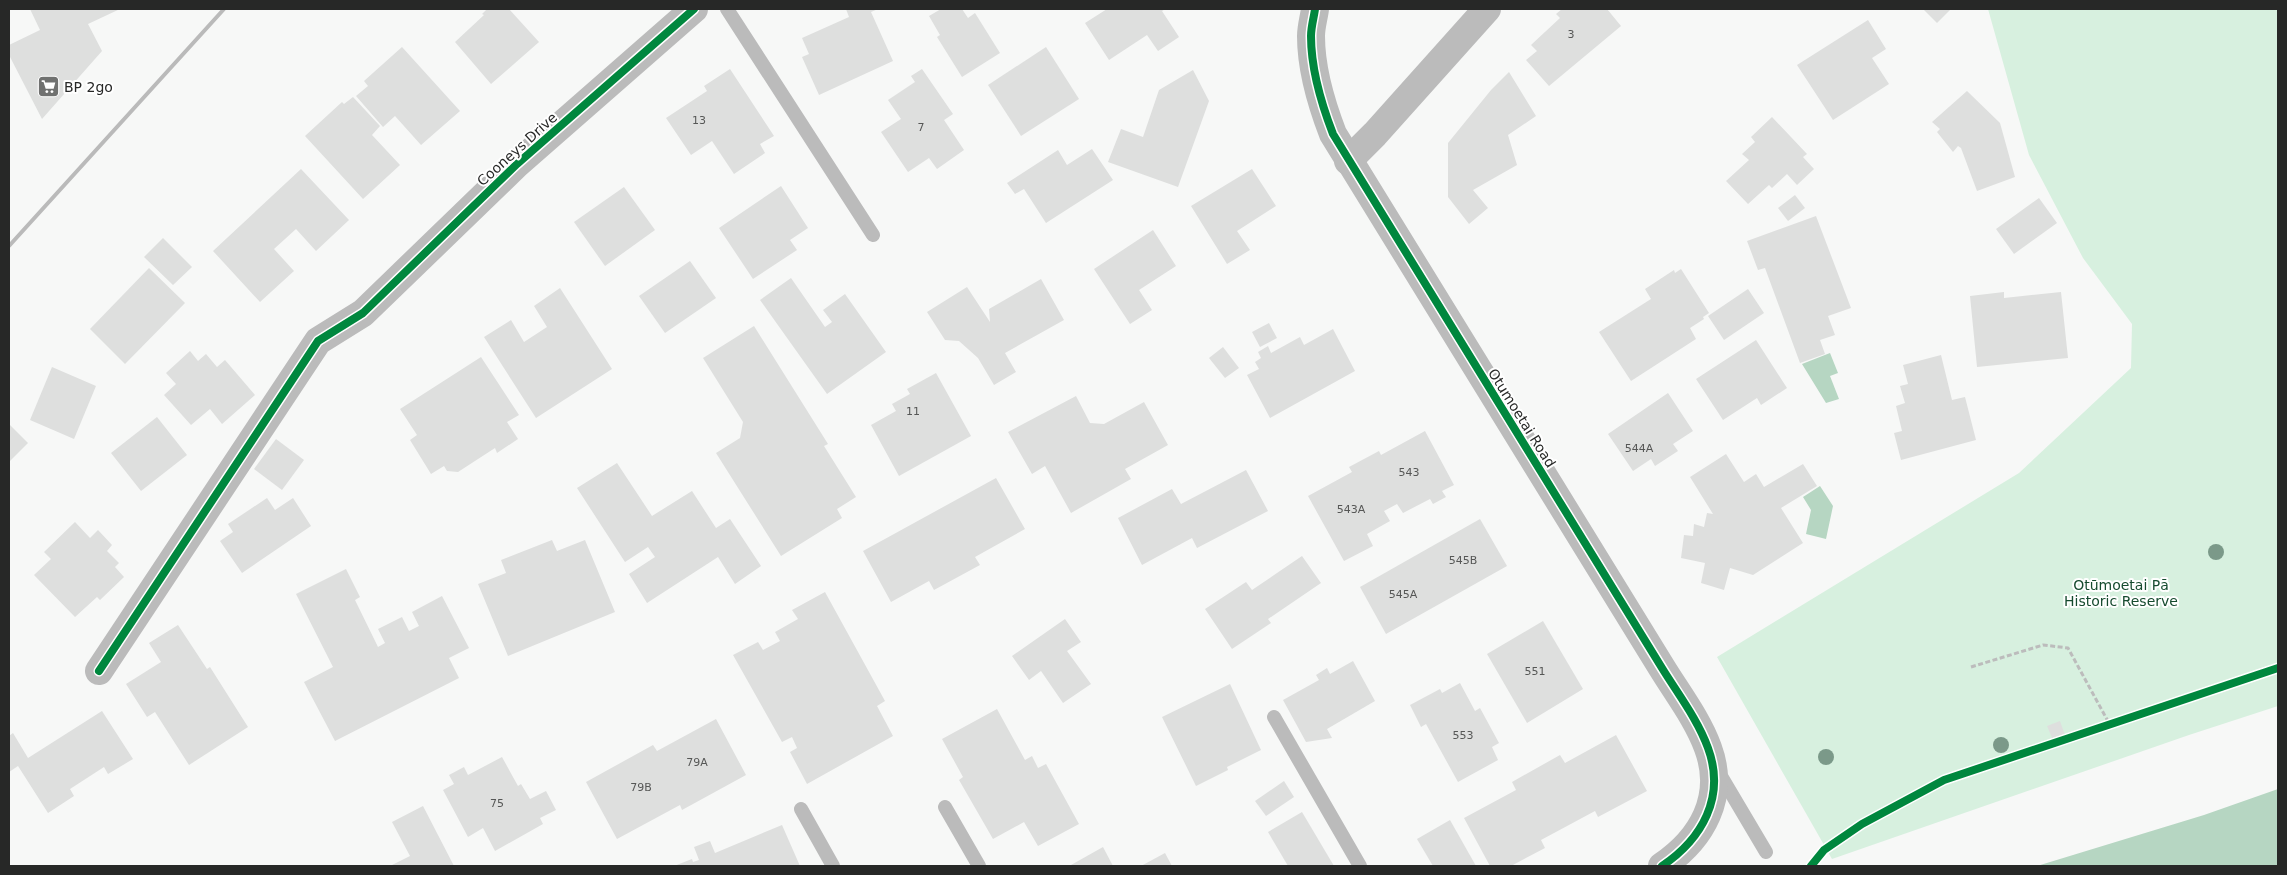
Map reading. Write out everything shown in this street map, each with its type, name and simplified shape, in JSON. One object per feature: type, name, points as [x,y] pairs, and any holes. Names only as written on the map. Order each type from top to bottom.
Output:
[{"type":"street","name":"Cooneys Drive","points":[[99,671],[318,341],[363,313],[517,164],[694,9]]},
{"type":"street","name":"Otumoetai Road","points":[[1315,9],[1311,35],[1318,87],[1326,117],[1348,161],[1662,668],[1699,730],[1712,762],[1712,793],[1704,824],[1687,847],[1662,866]]},
{"type":"street","points":[[1348,161],[1388,120],[1487,9]]},
{"type":"lane","points":[[727,9],[873,235]]},
{"type":"lane","points":[[1274,717],[1360,866]]},
{"type":"lane","points":[[1712,762],[1766,852]]},
{"type":"lane","points":[[944,807],[979,866]]},
{"type":"lane","points":[[801,809],[833,866]]},
{"type":"path","points":[[1971,667],[2044,645],[2068,648],[2110,725]]},
{"type":"path","points":[[2100,728],[2119,722]]},
{"type":"green space","name":"Otūmoetai Pā Historic Reserve","points":[[1988,9],[2278,9],[2278,706],[1832,859],[1717,657],[2019,473],[2131,368],[2132,324],[2083,258],[2029,155]]},
{"type":"shaded area","points":[[1830,353],[1838,373],[1830,376],[1839,399],[1826,403],[1802,364]]},
{"type":"shaded area","points":[[1820,486],[1833,506],[1826,539],[1806,534],[1811,510],[1803,497]]},
{"type":"shaded area","points":[[2278,789],[2278,866],[2037,866],[2204,815]]},
{"type":"building","name":"BP 2go","points":[[30,9],[120,9],[88,24],[102,51],[42,119],[9,55],[9,45],[40,30]]},
{"type":"building","points":[[487,9],[509,9],[539,42],[491,84],[455,42],[484,15],[482,14]]},
{"type":"building","points":[[846,9],[878,9],[871,12],[893,61],[819,95],[802,57],[809,54],[802,38],[849,17]]},
{"type":"building","points":[[941,9],[962,9],[968,18],[975,13],[1000,53],[962,77],[937,37],[940,35],[929,16]]},
{"type":"building","points":[[1107,9],[1165,9],[1162,11],[1179,37],[1158,51],[1147,35],[1109,60],[1085,23]]},
{"type":"building","points":[[1562,9],[1607,9],[1621,26],[1549,86],[1526,60],[1537,51],[1531,45],[1560,18],[1556,14]]},
{"type":"building","points":[[1923,9],[1951,9],[1937,23]]},
{"type":"building","points":[[1868,20],[1886,49],[1872,58],[1889,84],[1833,120],[1797,65]]},
{"type":"building","points":[[402,47],[460,111],[421,145],[395,116],[383,127],[356,96],[368,86],[364,81]]},
{"type":"building","points":[[1046,47],[1079,99],[1021,136],[988,85]]},
{"type":"building","points":[[730,69],[774,136],[760,144],[765,153],[734,174],[712,141],[691,155],[666,118],[707,91],[704,86]]},
{"type":"building","points":[[922,69],[953,114],[944,120],[964,150],[937,169],[929,158],[908,172],[881,132],[901,119],[888,100],[915,82],[911,76]]},
{"type":"building","points":[[1193,70],[1209,101],[1178,187],[1108,162],[1121,129],[1143,137],[1159,90]]},
{"type":"building","points":[[1509,72],[1536,116],[1508,135],[1517,165],[1473,190],[1488,208],[1469,224],[1448,197],[1448,143],[1491,90]]},
{"type":"building","points":[[1967,91],[2000,123],[2015,177],[1977,191],[1961,148],[1958,146],[1953,152],[1937,132],[1940,129],[1932,122]]},
{"type":"building","points":[[353,97],[380,126],[372,135],[400,165],[363,199],[305,136],[342,102],[344,104]]},
{"type":"building","points":[[1772,117],[1807,154],[1803,157],[1814,169],[1797,185],[1787,174],[1772,188],[1769,185],[1748,204],[1726,181],[1749,160],[1742,154],[1755,142],[1751,137]]},
{"type":"building","points":[[1092,149],[1113,180],[1046,223],[1024,189],[1015,194],[1007,183],[1058,150],[1067,165]]},
{"type":"building","points":[[301,169],[349,220],[316,251],[296,229],[274,249],[294,271],[260,302],[213,251]]},
{"type":"building","points":[[1252,169],[1276,206],[1237,231],[1250,250],[1227,264],[1191,206]]},
{"type":"building","points":[[781,186],[808,228],[790,240],[797,250],[753,279],[719,228]]},
{"type":"building","points":[[624,187],[655,230],[605,266],[574,222]]},
{"type":"building","points":[[1795,195],[1805,208],[1788,221],[1778,208]]},
{"type":"building","points":[[2039,198],[2057,223],[2014,254],[1996,229]]},
{"type":"building","points":[[1816,216],[1851,308],[1828,316],[1835,335],[1820,340],[1825,354],[1800,363],[1765,268],[1758,270],[1747,241]]},
{"type":"building","points":[[1153,230],[1176,266],[1139,290],[1152,310],[1130,324],[1094,269]]},
{"type":"building","points":[[163,238],[192,267],[173,285],[144,257]]},
{"type":"building","points":[[690,261],[716,298],[665,333],[639,296]]},
{"type":"building","points":[[149,268],[185,303],[125,364],[90,329]]},
{"type":"building","points":[[1681,269],[1709,313],[1703,317],[1704,319],[1690,328],[1696,339],[1631,381],[1599,332],[1651,299],[1645,289],[1674,270],[1675,273]]},
{"type":"building","points":[[791,278],[825,327],[832,322],[823,310],[845,294],[886,352],[827,394],[760,300]]},
{"type":"building","points":[[1041,279],[1064,320],[1005,353],[1016,372],[994,385],[978,358],[959,341],[945,340],[927,312],[967,287],[990,322],[989,309]]},
{"type":"building","points":[[560,288],[612,369],[536,418],[484,337],[511,320],[524,342],[547,327],[534,306]]},
{"type":"building","points":[[1748,289],[1764,313],[1724,340],[1708,316]]},
{"type":"building","points":[[2004,292],[2004,298],[2061,292],[2068,358],[1977,367],[1970,296]]},
{"type":"building","points":[[1269,323],[1277,338],[1260,347],[1252,332]]},
{"type":"building","points":[[754,326],[828,444],[824,446],[856,497],[837,509],[842,518],[781,556],[716,453],[740,438],[743,422],[703,358]]},
{"type":"building","points":[[1333,329],[1355,371],[1270,418],[1247,375],[1259,369],[1255,362],[1261,358],[1258,352],[1268,346],[1271,353],[1300,337],[1304,345]]},
{"type":"building","points":[[1756,340],[1787,388],[1761,405],[1757,398],[1723,420],[1696,379]]},
{"type":"building","points":[[1223,347],[1239,368],[1225,378],[1209,358]]},
{"type":"building","points":[[190,351],[198,361],[206,354],[217,367],[225,360],[255,395],[222,424],[210,409],[191,425],[164,395],[176,384],[166,373]]},
{"type":"building","points":[[1941,355],[1952,400],[1965,397],[1976,440],[1901,460],[1894,433],[1902,431],[1896,406],[1905,403],[1900,386],[1908,384],[1903,365]]},
{"type":"building","points":[[481,357],[519,415],[507,422],[518,439],[497,453],[495,448],[458,472],[447,471],[444,466],[431,474],[410,440],[417,435],[400,409]]},
{"type":"building","points":[[52,367],[96,386],[74,439],[30,420]]},
{"type":"building","points":[[936,373],[971,436],[899,476],[871,425],[896,411],[892,404],[910,394],[907,389]]},
{"type":"building","points":[[1668,393],[1693,431],[1673,444],[1678,451],[1655,466],[1651,459],[1633,471],[1608,434]]},
{"type":"building","points":[[1076,396],[1090,423],[1104,424],[1144,402],[1168,445],[1125,469],[1131,479],[1071,513],[1045,466],[1032,474],[1008,432]]},
{"type":"building","points":[[157,417],[187,455],[141,491],[111,453]]},
{"type":"building","points":[[9,424],[28,443],[9,462]]},
{"type":"building","points":[[1425,431],[1454,485],[1442,491],[1446,497],[1433,504],[1430,499],[1403,513],[1397,504],[1384,511],[1390,521],[1367,534],[1373,546],[1344,561],[1308,496],[1352,472],[1349,467],[1379,451],[1381,455]]},
{"type":"building","points":[[276,439],[304,460],[282,490],[254,469]]},
{"type":"building","points":[[1726,454],[1744,482],[1756,474],[1764,487],[1803,464],[1817,486],[1781,508],[1803,543],[1753,575],[1730,568],[1724,590],[1701,583],[1705,563],[1681,558],[1684,535],[1693,536],[1694,524],[1704,527],[1707,513],[1713,514],[1690,477]]},
{"type":"building","points":[[617,463],[652,516],[692,491],[716,528],[730,519],[761,566],[735,584],[718,557],[647,603],[629,574],[655,557],[648,547],[625,562],[577,488]]},
{"type":"building","points":[[1246,470],[1268,511],[1197,548],[1192,538],[1142,565],[1118,518],[1172,489],[1181,504]]},
{"type":"building","points":[[996,478],[1025,529],[975,557],[980,565],[934,590],[929,581],[891,602],[863,551]]},
{"type":"building","points":[[267,498],[275,510],[293,498],[311,526],[242,573],[220,541],[233,532],[228,524]]},
{"type":"building","points":[[1480,519],[1507,566],[1386,634],[1360,587]]},
{"type":"building","points":[[75,522],[90,538],[98,530],[112,545],[107,551],[119,563],[115,567],[124,577],[100,600],[97,597],[75,617],[34,575],[51,559],[44,552]]},
{"type":"building","points":[[552,540],[557,551],[585,540],[615,612],[508,656],[478,584],[506,573],[501,560]]},
{"type":"building","points":[[1302,556],[1321,583],[1268,619],[1271,623],[1232,649],[1205,609],[1246,582],[1252,590]]},
{"type":"building","points":[[346,569],[360,597],[355,600],[378,647],[385,643],[378,629],[402,617],[409,631],[419,626],[412,612],[442,596],[469,648],[449,658],[459,678],[335,741],[304,682],[333,667],[296,594]]},
{"type":"building","points":[[825,592],[885,701],[877,706],[893,736],[807,784],[790,752],[797,748],[792,737],[782,742],[733,655],[758,642],[763,650],[780,641],[775,632],[798,619],[792,610]]},
{"type":"building","points":[[1065,619],[1081,642],[1067,651],[1091,684],[1063,703],[1041,671],[1029,680],[1012,656]]},
{"type":"building","points":[[1543,621],[1583,689],[1527,723],[1487,654]]},
{"type":"building","points":[[178,625],[207,669],[210,667],[248,727],[189,765],[155,712],[147,717],[126,684],[161,662],[149,643]]},
{"type":"building","points":[[1353,661],[1375,701],[1327,729],[1332,738],[1306,742],[1283,700],[1319,680],[1316,675],[1327,668],[1330,674]]},
{"type":"building","points":[[1460,683],[1475,711],[1480,708],[1499,743],[1492,747],[1498,760],[1458,782],[1426,724],[1421,727],[1410,705],[1440,689],[1442,693]]},
{"type":"building","points":[[1230,684],[1261,750],[1227,767],[1228,770],[1196,786],[1162,717]]},
{"type":"building","points":[[997,709],[1025,760],[1032,756],[1038,768],[1046,764],[1079,824],[1038,846],[1024,822],[993,839],[959,780],[963,777],[942,739]]},
{"type":"building","points":[[102,711],[133,759],[108,774],[104,767],[70,789],[74,796],[48,813],[18,766],[9,772],[9,736],[13,733],[28,758]]},
{"type":"building","points":[[716,719],[746,775],[682,810],[680,805],[617,839],[586,782],[653,745],[657,751]]},
{"type":"building","points":[[2060,721],[2065,735],[2053,740],[2047,726]]},
{"type":"building","points":[[1616,735],[1647,791],[1598,817],[1595,811],[1541,840],[1545,848],[1511,866],[1490,866],[1464,818],[1516,790],[1512,782],[1560,755],[1565,763]]},
{"type":"building","points":[[502,757],[518,786],[521,784],[530,799],[546,791],[556,810],[540,818],[543,824],[495,851],[483,828],[468,837],[443,790],[454,784],[449,775],[464,767],[468,775]]},
{"type":"building","points":[[1284,781],[1294,797],[1266,816],[1255,801]]},
{"type":"building","points":[[423,806],[454,866],[390,866],[410,856],[392,822]]},
{"type":"building","points":[[1302,812],[1334,866],[1288,866],[1268,832]]},
{"type":"building","points":[[1450,820],[1476,866],[1433,866],[1417,839]]},
{"type":"building","points":[[782,825],[800,866],[674,866],[692,859],[693,862],[699,860],[694,847],[710,841],[715,853]]},
{"type":"building","points":[[1103,847],[1113,866],[1071,865]]},
{"type":"building","points":[[1165,853],[1172,866],[1141,866]]},
{"type":"railway","points":[[9,246],[224,9]]},
{"type":"cycle path","points":[[99,671],[318,341],[363,313],[517,164],[694,9]]},
{"type":"cycle path","points":[[1315,9],[1311,33],[1311,48],[1324,110],[1333,134],[1687,707],[1704,738],[1713,766],[1712,800],[1699,830],[1689,843],[1662,866]]},
{"type":"cycle path","points":[[1811,866],[1824,850],[1862,824],[1944,780],[2278,668]]},
{"type":"place","name":"BP 2go","points":[[48,87]]}]
